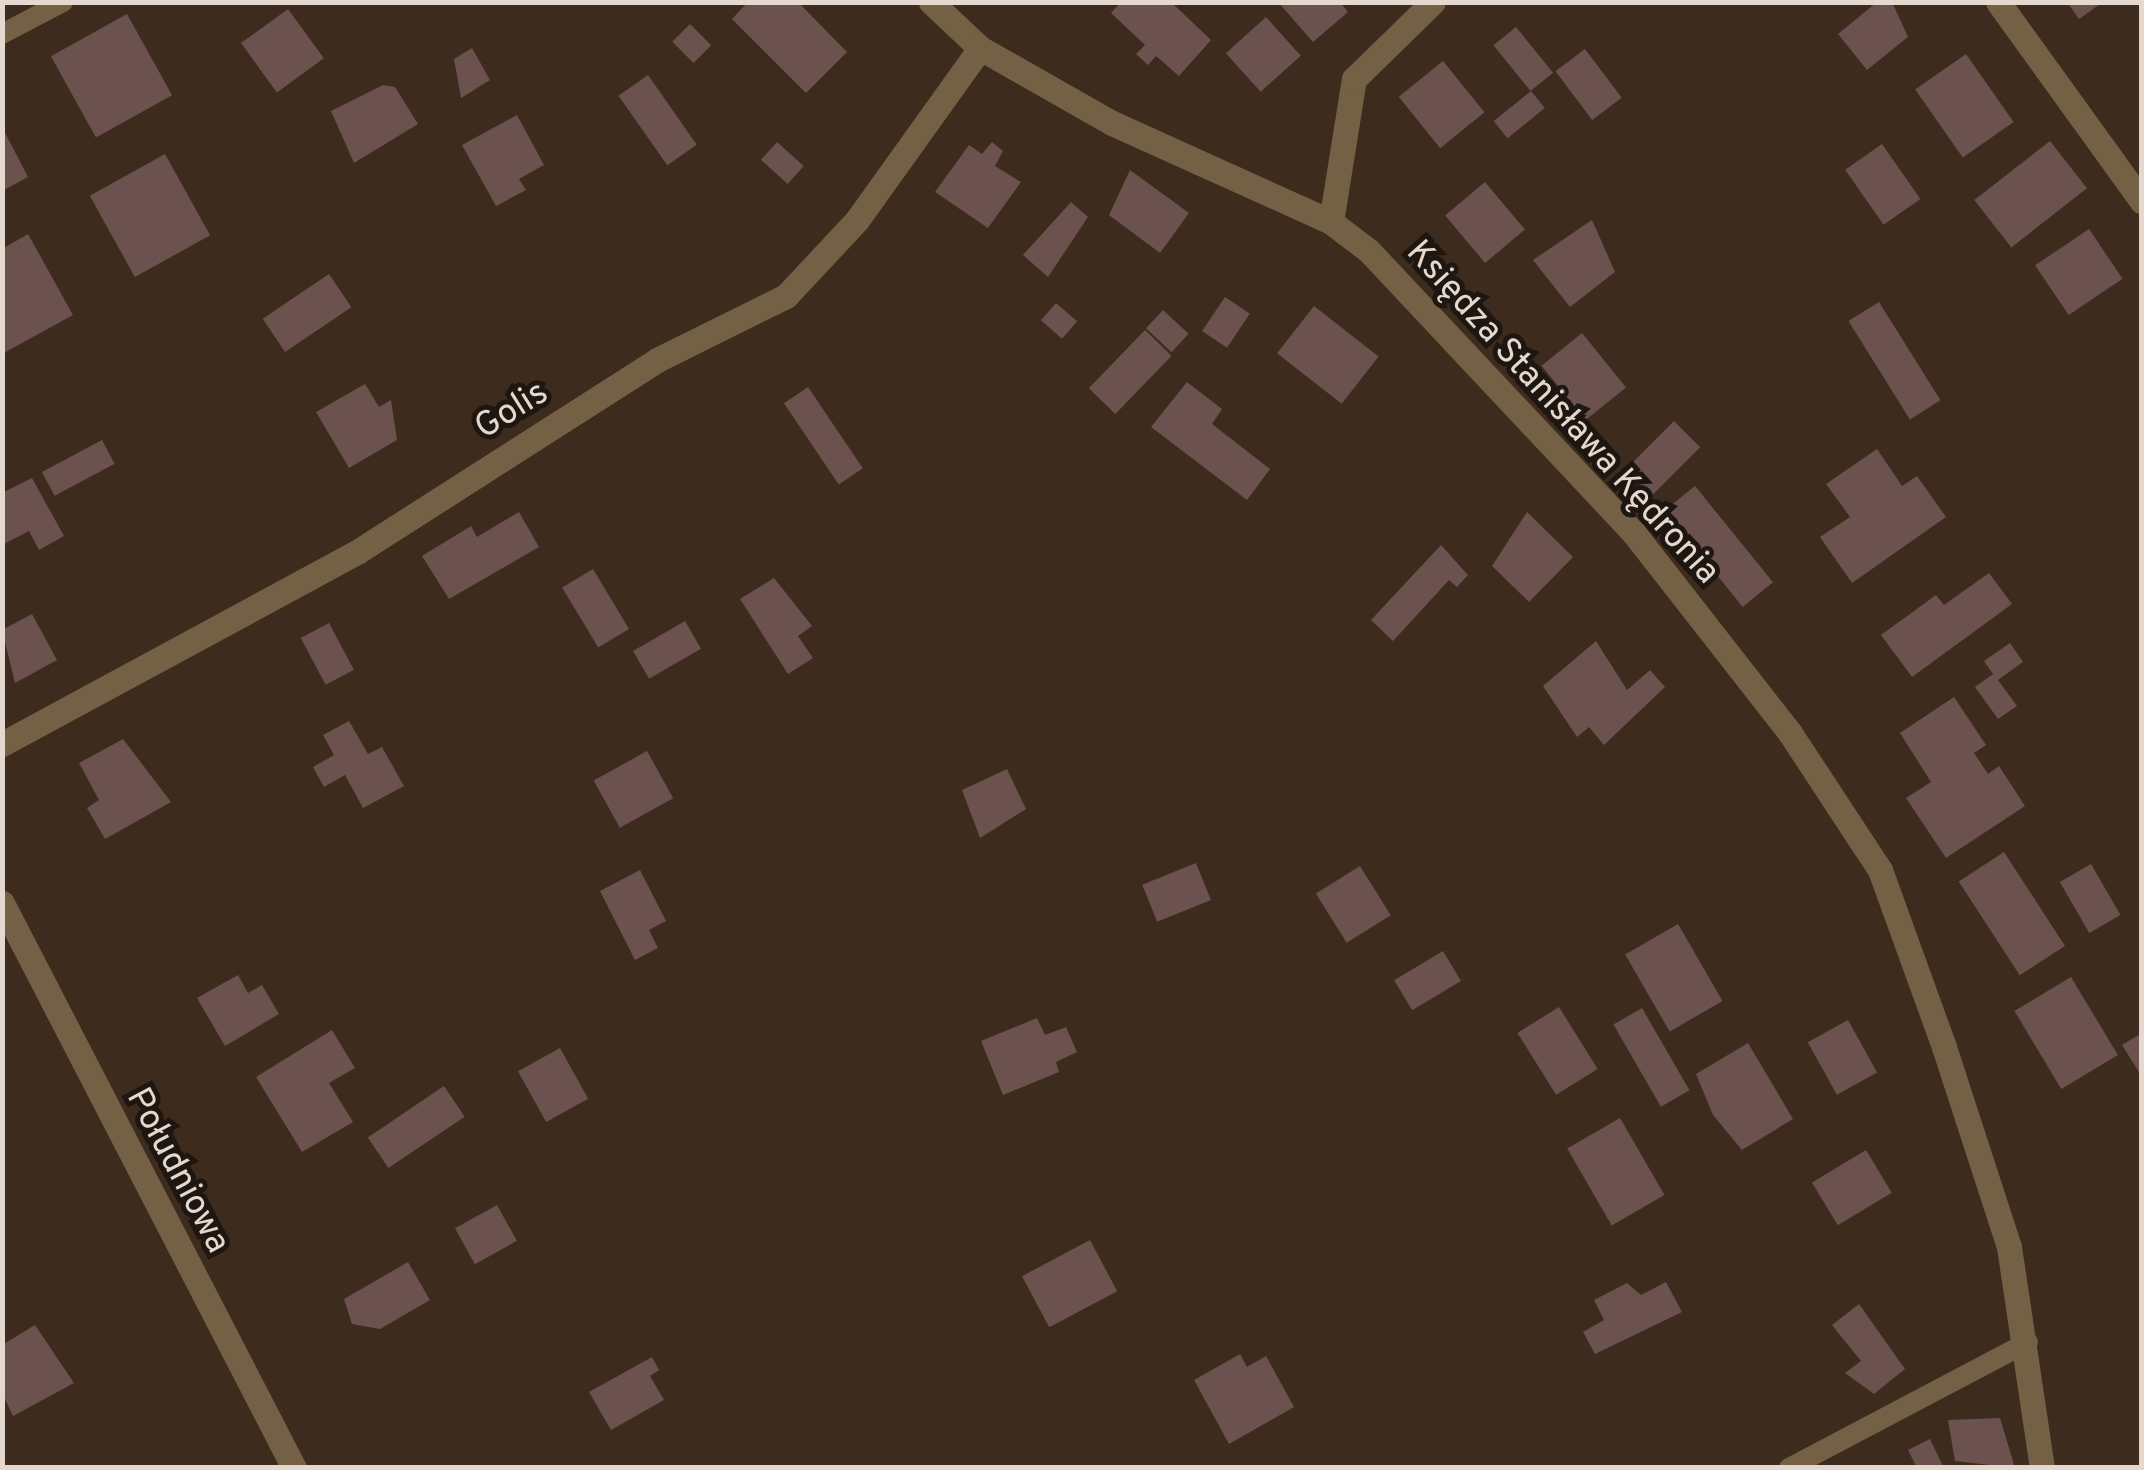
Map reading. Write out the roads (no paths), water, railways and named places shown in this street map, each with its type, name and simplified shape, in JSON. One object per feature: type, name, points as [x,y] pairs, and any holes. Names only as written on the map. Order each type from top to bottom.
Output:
[{"type":"street","name":"Księdza Stanisława Kędronia","points":[[931,2],[980,48],[1112,123],[1331,222],[1370,251],[1633,532],[1790,732],[1880,870],[2009,1246],[2028,1342],[2042,1468]]},
{"type":"street","points":[[1331,222],[1354,80],[1433,2]]},
{"type":"street","points":[[1998,2],[2142,202]]},
{"type":"street","name":"Golis","points":[[2,744],[357,552],[657,360],[786,296],[857,220],[980,48]]},
{"type":"street","name":"Południowa","points":[[2,904],[294,1468]]},
{"type":"lane","points":[[2,34],[64,2]]},
{"type":"lane","points":[[1789,1468],[2028,1342]]}]
